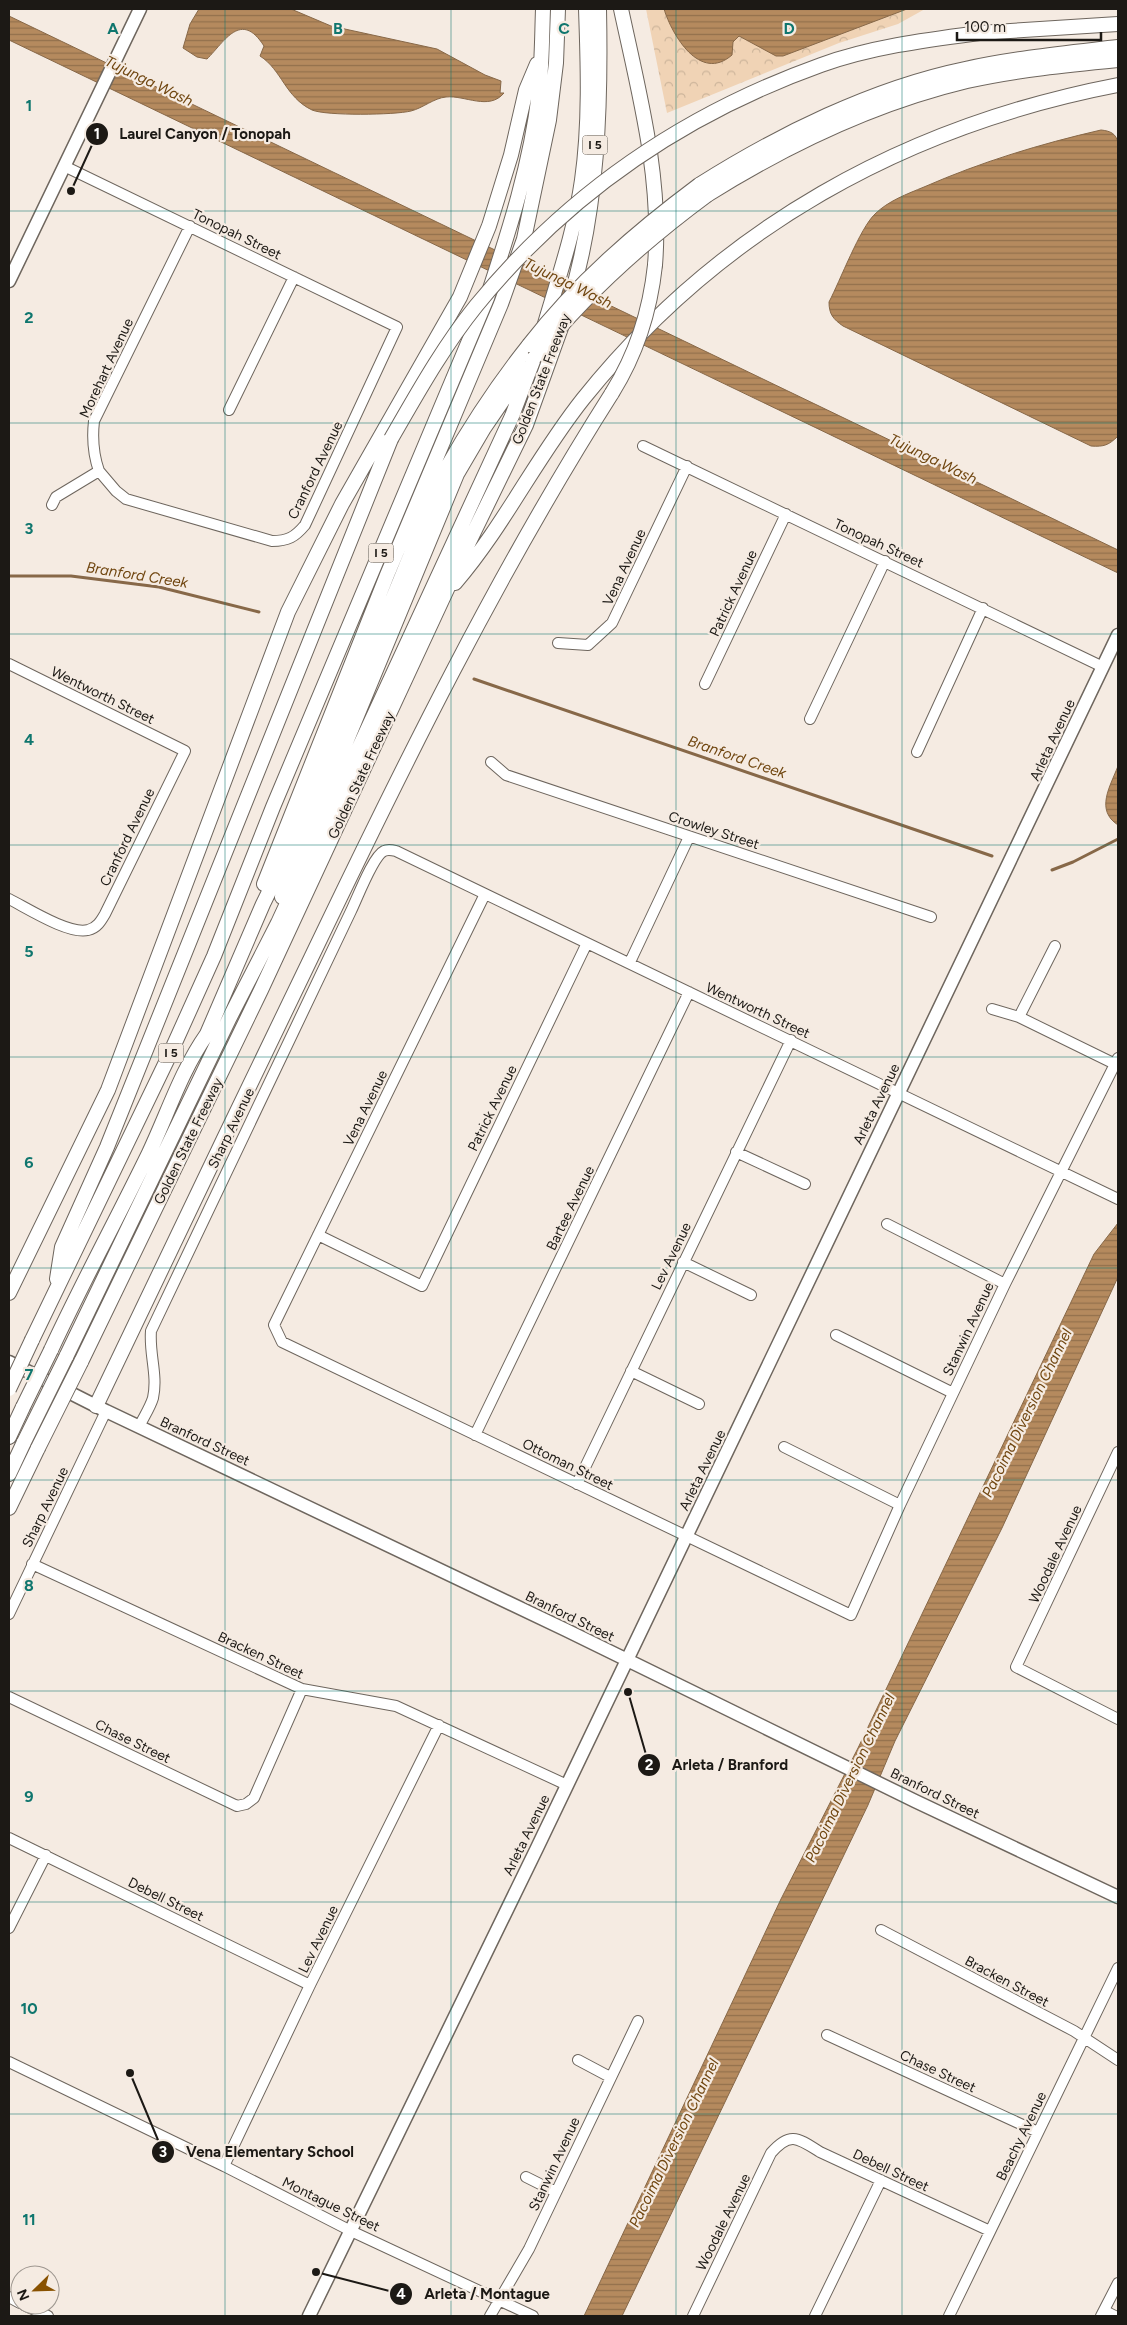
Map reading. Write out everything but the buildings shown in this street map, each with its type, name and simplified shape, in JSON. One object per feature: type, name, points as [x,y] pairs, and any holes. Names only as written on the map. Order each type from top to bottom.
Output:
[{"type":"highway","name":"I 5","points":[[9,1389],[170,1056],[214,956],[273,807],[487,298],[509,232],[532,135],[539,92],[543,9]]},
{"type":"highway","points":[[9,1437],[149,1152],[194,1053],[200,1032],[245,930],[387,575],[501,304],[524,239],[549,120],[556,63],[558,9]]},
{"type":"highway","points":[[9,1474],[230,1017],[304,869],[512,416],[538,346],[560,274],[582,180],[588,62],[586,9]]},
{"type":"highway","name":"Golden State Freeway","points":[[9,1508],[261,990],[468,544],[526,426],[566,316],[576,280],[592,202],[601,63],[600,9]]},
{"type":"highway","points":[[101,1409],[416,742],[477,624],[533,524],[627,367],[642,332],[649,310],[655,265],[657,226],[655,182],[621,9]]},
{"type":"highway","points":[[55,1292],[62,1247],[110,1138],[391,439],[448,343],[475,307],[516,259],[585,195],[630,160],[700,117],[742,96],[822,64],[877,50],[979,33],[1118,24]]},
{"type":"highway","points":[[260,958],[263,944],[298,855],[457,474],[531,352],[544,325],[597,269],[629,240],[786,134],[886,92],[963,69],[1033,56],[1118,47]]},
{"type":"highway","points":[[9,1293],[108,1090],[288,612],[338,512],[460,297],[489,226],[511,155],[526,90],[541,54]]},
{"type":"highway","points":[[703,190],[791,146],[890,104],[966,81],[1035,68],[1118,60]]},
{"type":"highway","points":[[445,595],[481,553],[554,436],[605,372],[630,344],[681,295],[746,242],[802,204],[861,171],[911,147],[963,126],[1026,106],[1118,84]]},
{"type":"highway","points":[[194,1053],[207,1034],[263,904],[288,853],[446,469],[503,377],[531,352]]},
{"type":"main road","points":[[9,281],[140,9]]},
{"type":"main road","name":"Arleta Avenue","points":[[309,2316],[567,1785],[1118,635]]},
{"type":"main road","name":"Branford Street","points":[[9,1362],[101,1409],[1118,1897]]},
{"type":"street","name":"Tonopah Street","points":[[64,166],[397,327]]},
{"type":"street","name":"Morehart Avenue","points":[[99,471],[93,455],[92,437],[94,421],[190,226]]},
{"type":"street","points":[[229,410],[294,278]]},
{"type":"street","name":"Cranford Avenue","points":[[99,471],[116,491],[126,498],[272,541],[284,541],[296,536],[305,525],[397,327]]},
{"type":"street","name":"Tonopah Street","points":[[644,446],[1103,667]]},
{"type":"street","name":"Vena Avenue","points":[[558,643],[588,645],[612,624],[687,466]]},
{"type":"street","points":[[52,505],[56,496],[99,471]]},
{"type":"street","name":"Patrick Avenue","points":[[705,684],[786,514]]},
{"type":"street","points":[[810,719],[885,561]]},
{"type":"street","points":[[917,752],[983,608]]},
{"type":"street","name":"Wentworth Street","points":[[9,664],[185,751]]},
{"type":"street","name":"Cranford Avenue","points":[[9,899],[68,928],[88,930],[96,926],[105,914],[185,751]]},
{"type":"street","name":"Crowley Street","points":[[491,762],[506,775],[931,917]]},
{"type":"street","points":[[630,962],[689,837]]},
{"type":"street","name":"Sharp Avenue","points":[[139,1427],[152,1400],[154,1387],[154,1373],[149,1347],[151,1331],[355,902],[377,859],[384,851]]},
{"type":"street","name":"Wentworth Street","points":[[384,851],[396,851],[630,962],[1116,1198]]},
{"type":"street","name":"Vena Avenue","points":[[277,1335],[274,1325],[485,894]]},
{"type":"street","name":"Patrick Avenue","points":[[318,1235],[422,1286],[587,943]]},
{"type":"street","points":[[1019,1017],[1055,946]]},
{"type":"street","name":"Bartee Avenue","points":[[476,1435],[689,992]]},
{"type":"street","points":[[992,1009],[1019,1017],[1116,1061]]},
{"type":"street","name":"Lev Avenue","points":[[577,1484],[791,1040]]},
{"type":"street","name":"Stanwin Avenue","points":[[851,1615],[900,1505],[1005,1284],[1062,1173],[1116,1061]]},
{"type":"street","points":[[736,1152],[805,1184]]},
{"type":"street","points":[[887,1224],[1005,1284]]},
{"type":"street","points":[[683,1262],[751,1295]]},
{"type":"street","name":"Ottoman Street","points":[[277,1335],[282,1342],[851,1615]]},
{"type":"street","points":[[836,1335],[953,1393]]},
{"type":"street","points":[[631,1372],[699,1404]]},
{"type":"street","name":"Sharp Avenue","points":[[9,1614],[101,1409]]},
{"type":"street","points":[[784,1447],[900,1505]]},
{"type":"street","name":"Woodale Avenue","points":[[1118,1452],[1016,1667],[1118,1719]]},
{"type":"street","name":"Bracken Street","points":[[32,1564],[302,1689],[396,1706],[567,1785]]},
{"type":"street","name":"Chase Street","points":[[9,1697],[237,1806],[246,1804],[254,1798],[302,1689]]},
{"type":"street","name":"Lev Avenue","points":[[224,2166],[310,1985],[439,1725]]},
{"type":"street","name":"Debell Street","points":[[9,1838],[310,1985]]},
{"type":"street","points":[[9,1928],[46,1855]]},
{"type":"street","name":"Bracken Street","points":[[881,1930],[1074,2031],[1118,2060]]},
{"type":"street","name":"Beachy Avenue","points":[[949,2316],[1118,1968]]},
{"type":"street","name":"Stanwin Avenue","points":[[490,2316],[529,2249],[638,2021]]},
{"type":"street","name":"Chase Street","points":[[827,2035],[1038,2132]]},
{"type":"street","points":[[578,2060],[610,2077]]},
{"type":"street","name":"Montague Street","points":[[9,2062],[224,2166],[351,2231],[533,2316]]},
{"type":"street","name":"Debell Street","points":[[781,2141],[794,2138],[990,2231]]},
{"type":"street","name":"Woodale Avenue","points":[[693,2316],[771,2153],[781,2141]]},
{"type":"street","points":[[526,2177],[556,2192]]},
{"type":"street","points":[[816,2316],[880,2180]]},
{"type":"street","points":[[1115,2316],[1103,2314],[1118,2283]]},
{"type":"green space","points":[[646,9],[925,9],[898,24],[839,43],[667,113]]},
{"type":"water","points":[[199,9],[291,9],[331,26],[437,49],[485,75],[501,81],[500,93],[504,93],[498,98],[484,102],[446,97],[415,110],[403,112],[345,114],[312,110],[303,105],[289,91],[274,69],[260,56],[264,46],[256,35],[248,30],[234,32],[207,59],[197,57],[183,48],[190,24]]},
{"type":"water","points":[[664,9],[907,9],[783,56],[776,56],[739,36],[733,42],[732,55],[720,62],[709,63],[699,60],[689,52],[674,31]]},
{"type":"water","points":[[9,16],[1118,550],[1118,573],[9,40]]},
{"type":"water","points":[[1101,130],[1112,133],[1118,143],[1118,436],[1112,442],[1103,446],[1091,446],[843,326],[832,316],[829,302],[850,255],[869,221],[886,205],[911,192],[989,162],[1056,141]]},
{"type":"water","points":[[1118,766],[1118,825],[1107,812],[1106,798]]},
{"type":"water","name":"Pacoima Diversion Channel","points":[[1118,1223],[1118,1277],[1002,1528],[895,1741],[868,1805],[622,2316],[584,2316],[781,1899],[858,1748],[1094,1254]]},
{"type":"waterway","name":"Branford Creek","points":[[9,576],[71,576],[159,587],[259,612]]},
{"type":"waterway","name":"Branford Creek","points":[[474,679],[992,856]]},
{"type":"waterway","name":"Branford Creek","points":[[1052,870],[1073,862],[1118,839]]},
{"type":"place","name":"Laurel Canyon / Tonopah","points":[[71,191]]},
{"type":"place","name":"Arleta / Branford","points":[[628,1692]]},
{"type":"place","name":"Vena Elementary School","points":[[130,2073]]},
{"type":"place","name":"Arleta / Montague","points":[[316,2272]]},
{"type":"water label","name":"Tujunga Wash","points":[[149,81]]},
{"type":"water label","name":"Tujunga Wash","points":[[568,283]]},
{"type":"water label","name":"Tujunga Wash","points":[[933,459]]}]
